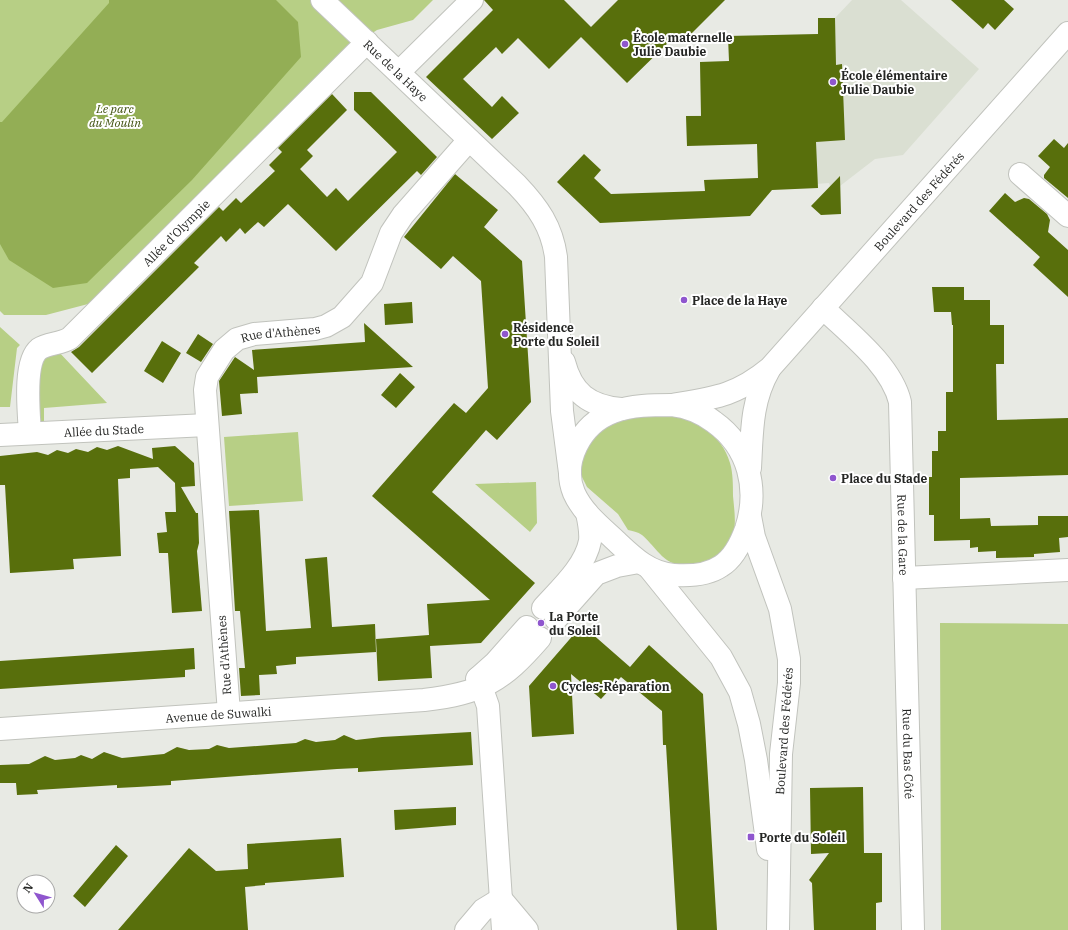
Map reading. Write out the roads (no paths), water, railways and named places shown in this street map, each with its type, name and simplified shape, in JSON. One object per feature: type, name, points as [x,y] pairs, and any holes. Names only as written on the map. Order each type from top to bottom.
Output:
[{"type":"street","name":"Rue de la Haye","points":[[322,0],[470,140]]},
{"type":"street","points":[[399,72],[472,0]]},
{"type":"street","name":"Boulevard des Fédérés","points":[[672,405],[726,395],[744,387],[770,368],[1068,33]]},
{"type":"street","name":"Allée d'Olympie","points":[[30,433],[30,348],[44,347],[64,342],[70,338],[367,42]]},
{"type":"street","points":[[470,140],[526,195],[540,213],[550,230],[556,257],[561,348],[562,411],[570,473],[575,494],[588,513],[644,565]]},
{"type":"street","name":"Rue d'Athènes","points":[[228,713],[205,383],[212,369],[230,344],[237,339],[254,334],[326,326],[342,317],[372,283],[391,233],[403,215],[470,140]]},
{"type":"street","points":[[1020,174],[1068,216]]},
{"type":"street","name":"Rue de la Gare","points":[[823,308],[879,364],[898,392],[900,402],[904,578],[1068,570]]},
{"type":"street","points":[[561,348],[567,372],[578,392],[599,406],[620,410]]},
{"type":"street","name":"Boulevard des Fédérés","points":[[750,474],[755,402],[760,386],[770,368]]},
{"type":"street","points":[[570,473],[573,452],[584,434],[603,417],[620,410],[639,406],[672,405],[695,410],[723,429],[739,447],[750,474],[752,501],[746,530],[739,546],[731,558],[721,567],[707,572],[674,575],[644,565],[617,566],[596,574],[550,614],[586,554],[590,541],[588,513]]},
{"type":"street","name":"Allée du Stade","points":[[0,435],[207,425]]},
{"type":"street","name":"Boulevard des Fédérés","points":[[750,514],[754,536],[780,609],[789,658],[789,683],[781,754],[776,930]]},
{"type":"street","name":"Boulevard des Fédérés","points":[[644,565],[721,658],[740,692],[749,724],[760,784],[776,930]]},
{"type":"street","name":"Rue du Bas Côté","points":[[904,578],[913,930]]},
{"type":"street","name":"Avenue de Suwalki","points":[[0,729],[436,699],[480,682],[501,657],[534,632]]},
{"type":"street","points":[[480,682],[488,706],[503,930]]},
{"type":"street","points":[[466,930],[483,910],[501,899]]},
{"type":"street","points":[[501,899],[527,930]]},
{"type":"place","name":"École maternelle Julie Daubie","points":[[625,44]]},
{"type":"place","name":"École élémentaire Julie Daubie","points":[[833,82]]},
{"type":"place","name":"Place de la Haye","points":[[684,300]]},
{"type":"place","name":"Résidence Porte du Soleil","points":[[505,334]]},
{"type":"place","name":"Place du Stade","points":[[833,478]]},
{"type":"place","name":"La Porte du Soleil","points":[[541,623]]},
{"type":"place","name":"Cycles-Réparation","points":[[553,686]]},
{"type":"place","name":"Porte du Soleil","points":[[751,837]]},
{"type":"park label","name":"Le parc du Moulin","points":[[115,115]]}]
